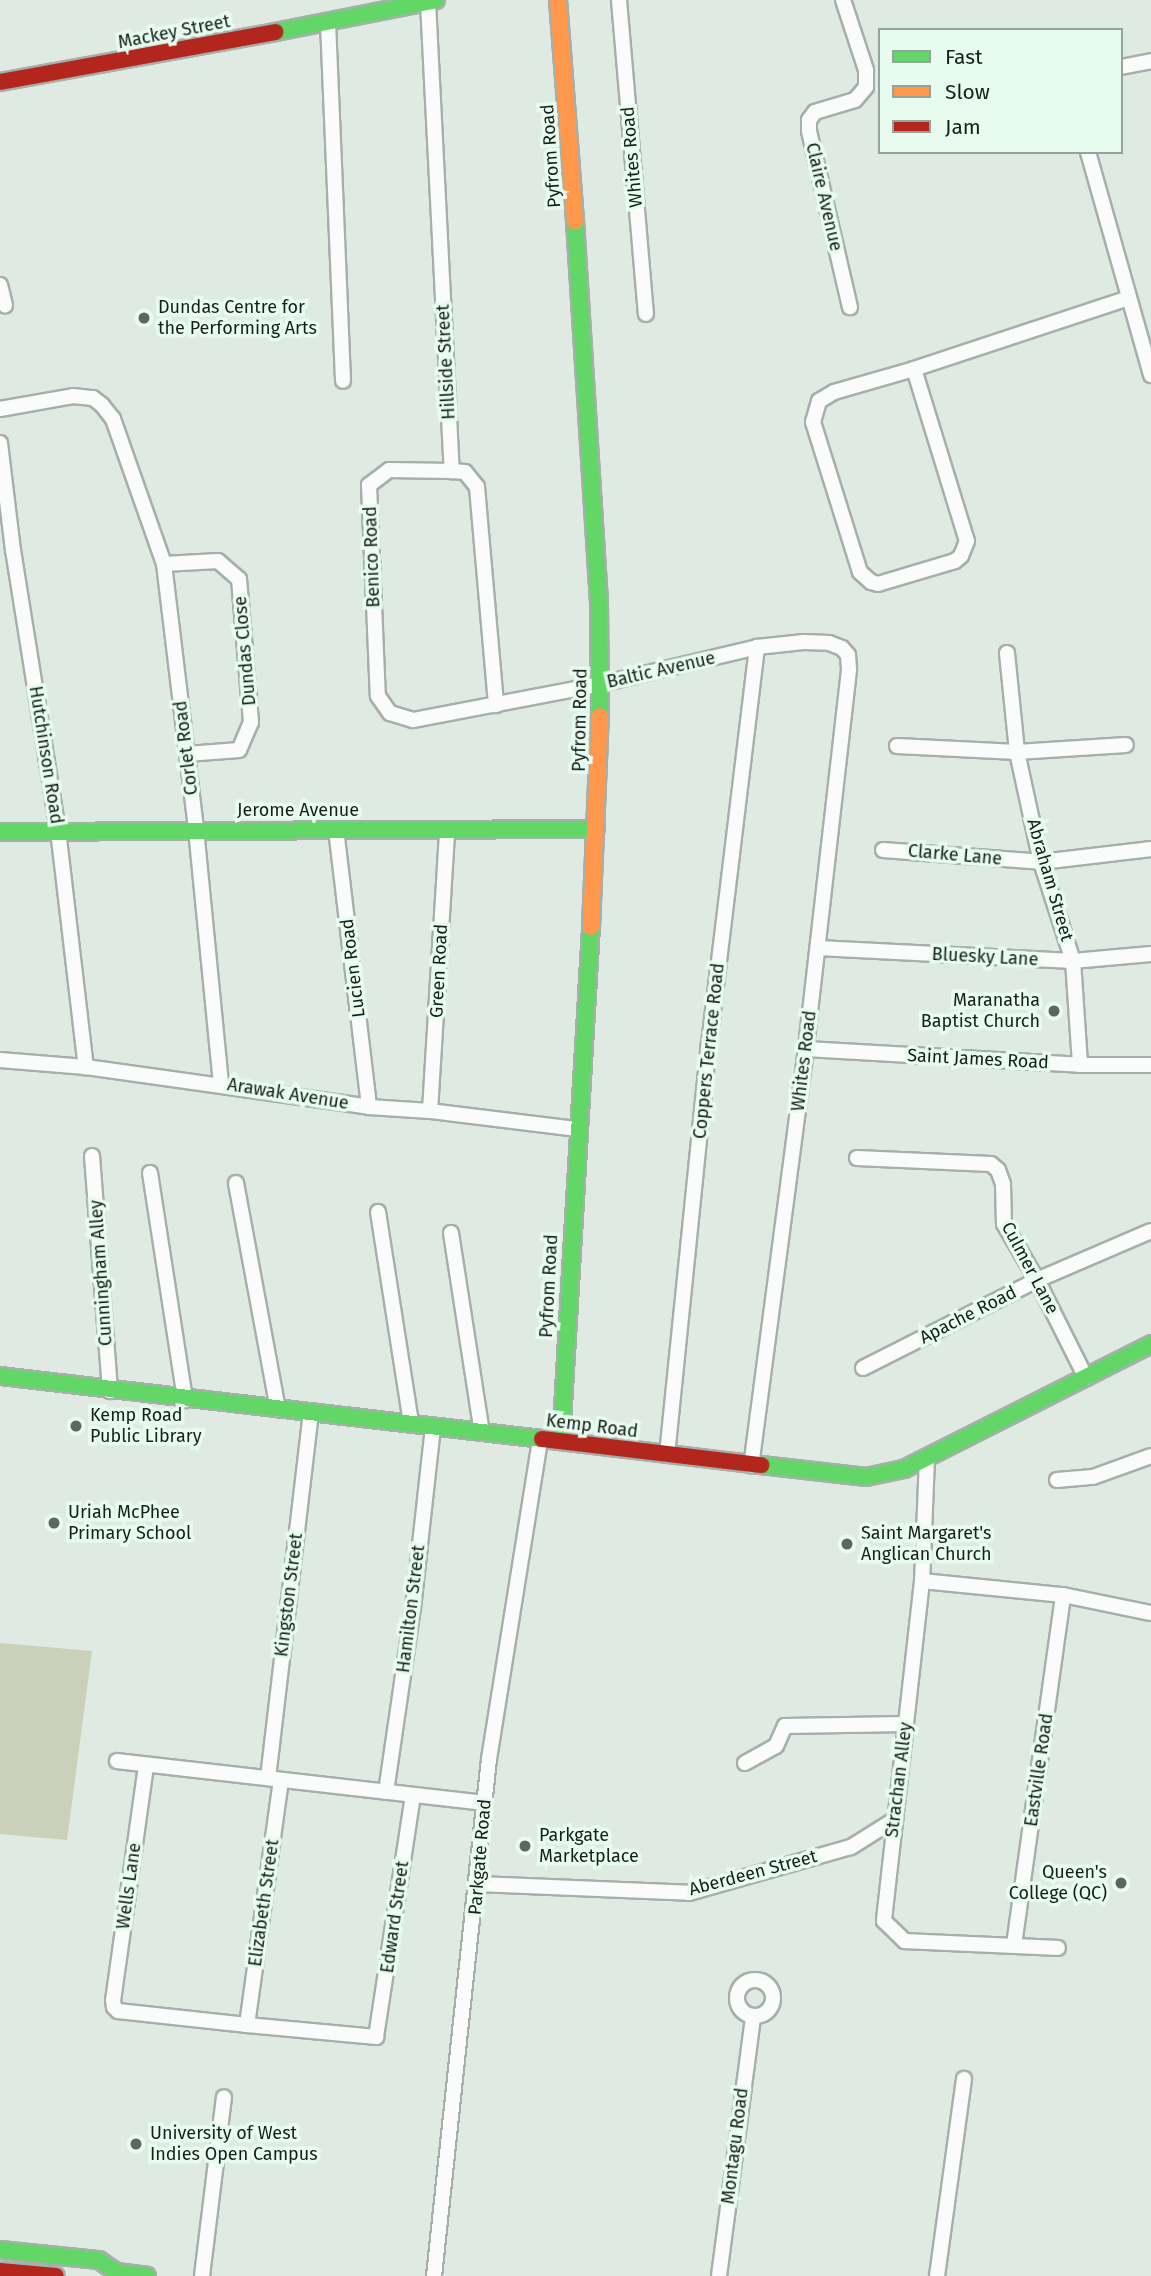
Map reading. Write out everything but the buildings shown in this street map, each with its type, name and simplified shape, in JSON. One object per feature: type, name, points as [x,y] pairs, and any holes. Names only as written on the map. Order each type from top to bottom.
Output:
[{"type":"street","name":"Pyfrom Road","points":[[558,0],[583,344],[599,602],[601,684],[596,829],[561,1441]]},
{"type":"street","name":"Whites Road","points":[[619,0],[646,314]]},
{"type":"street","name":"Claire Avenue","points":[[843,0],[866,70],[866,88],[855,100],[815,112],[808,120],[850,306]]},
{"type":"street","name":"Mackey Street","points":[[0,82],[183,51],[328,22],[365,7],[432,1]]},
{"type":"street","name":"Hillside Street","points":[[432,1],[452,471]]},
{"type":"street","points":[[328,22],[343,381]]},
{"type":"street","points":[[1123,67],[1151,61]]},
{"type":"street","points":[[1089,154],[1151,373]]},
{"type":"street","points":[[0,285],[5,305]]},
{"type":"street","points":[[914,369],[967,541],[961,556],[955,561],[878,584],[871,582],[860,572],[813,422],[814,409],[819,401],[834,392],[914,369],[1129,298]]},
{"type":"street","name":"Corlet Road","points":[[0,410],[73,396],[93,398],[113,419],[164,564],[196,829],[221,1084]]},
{"type":"street","name":"Hutchinson Road","points":[[0,443],[13,550],[58,830],[86,1068]]},
{"type":"street","name":"Benico Road","points":[[390,713],[377,696],[369,485],[389,470],[452,471]]},
{"type":"street","points":[[452,471],[466,472],[477,487],[496,705]]},
{"type":"street","name":"Dundas Close","points":[[164,564],[218,561],[239,579],[251,722],[239,750],[187,754]]},
{"type":"street","name":"Baltic Avenue","points":[[390,713],[413,720],[601,684],[757,648],[804,642],[829,643],[842,648],[848,655]]},
{"type":"street","name":"Coppers Terrace Road","points":[[667,1455],[709,1044],[757,648]]},
{"type":"street","name":"Abraham Street","points":[[1007,653],[1017,752],[1041,862],[1073,961],[1080,1065]]},
{"type":"street","name":"Whites Road","points":[[751,1465],[806,1049],[849,670],[848,655]]},
{"type":"street","points":[[897,746],[1017,752],[1126,745]]},
{"type":"street","name":"Lucien Road","points":[[336,829],[369,1107]]},
{"type":"street","name":"Jerome Avenue","points":[[0,832],[596,829]]},
{"type":"street","name":"Green Road","points":[[430,1111],[447,831]]},
{"type":"street","name":"Clarke Lane","points":[[883,850],[1041,862],[1151,849]]},
{"type":"street","name":"Bluesky Lane","points":[[818,948],[1073,961],[1151,954]]},
{"type":"street","name":"Saint James Road","points":[[806,1049],[1080,1065],[1151,1065]]},
{"type":"street","name":"Arawak Avenue","points":[[0,1060],[221,1084],[369,1107],[430,1111],[577,1129]]},
{"type":"street","name":"Cunningham Alley","points":[[92,1156],[110,1391]]},
{"type":"street","name":"Culmer Lane","points":[[857,1158],[991,1164],[998,1170],[1003,1184],[1001,1205],[1004,1224],[1037,1280],[1086,1378]]},
{"type":"street","points":[[150,1173],[185,1400]]},
{"type":"street","points":[[236,1183],[278,1409]]},
{"type":"street","points":[[378,1212],[411,1423]]},
{"type":"street","name":"Apache Road","points":[[863,1368],[1037,1280],[1151,1231]]},
{"type":"street","points":[[452,1233],[482,1433]]},
{"type":"street","name":"Kemp Road","points":[[0,1376],[185,1400],[411,1423],[866,1478],[904,1469],[928,1458],[1151,1344]]},
{"type":"street","name":"Kingston Street","points":[[274,1779],[311,1412]]},
{"type":"street","name":"Hamilton Street","points":[[386,1792],[413,1608],[433,1426]]},
{"type":"street","name":"Parkgate Road","points":[[434,2276],[478,1884],[489,1759],[540,1440]]},
{"type":"street","points":[[1057,1480],[1093,1477],[1151,1456]]},
{"type":"street","name":"Strachan Alley","points":[[928,1458],[922,1581],[884,1921],[905,1941],[1058,1948]]},
{"type":"street","points":[[922,1581],[1063,1595],[1151,1613]]},
{"type":"street","name":"Eastville Road","points":[[1014,1945],[1063,1595]]},
{"type":"street","points":[[745,1763],[776,1746],[785,1726],[906,1724]]},
{"type":"street","points":[[117,1761],[485,1803]]},
{"type":"street","name":"Wells Lane","points":[[146,1766],[114,2007],[118,2011],[247,2025]]},
{"type":"street","name":"Elizabeth Street","points":[[247,2025],[274,1779]]},
{"type":"street","name":"Edward Street","points":[[247,2025],[376,2037],[413,1796]]},
{"type":"street","name":"Aberdeen Street","points":[[478,1884],[689,1893],[851,1847],[894,1820]]},
{"type":"street","name":"Montagu Road","points":[[719,2276],[753,2016]]},
{"type":"street","points":[[936,2276],[964,2079]]},
{"type":"street","points":[[202,2276],[224,2097]]},
{"type":"street","points":[[0,2250],[99,2268],[111,2274],[147,2276]]},
{"type":"street","points":[[0,2271],[56,2276]]},
{"type":"green space","points":[[0,1643],[92,1651],[67,1840],[0,1834]]},
{"type":"traffic: fast","points":[[275,32],[436,0]]},
{"type":"traffic: fast","points":[[575,221],[599,602],[600,716]]},
{"type":"traffic: fast","points":[[0,832],[596,829]]},
{"type":"traffic: fast","points":[[561,1441],[591,927]]},
{"type":"traffic: fast","points":[[761,1465],[866,1477],[904,1469],[1151,1344]]},
{"type":"traffic: fast","points":[[0,1376],[542,1439]]},
{"type":"traffic: fast","points":[[0,2250],[99,2260],[116,2272],[147,2276]]},
{"type":"traffic: slow","points":[[558,0],[575,221]]},
{"type":"traffic: slow","points":[[591,927],[600,716]]},
{"type":"traffic: jam","points":[[0,82],[275,32]]},
{"type":"traffic: jam","points":[[542,1439],[761,1465]]},
{"type":"traffic: jam","points":[[0,2271],[56,2276]]},
{"type":"place","name":"Dundas Centre for the Performing Arts","points":[[144,318]]},
{"type":"place","name":"Maranatha Baptist Church","points":[[1054,1011]]},
{"type":"place","name":"Kemp Road Public Library","points":[[76,1426]]},
{"type":"place","name":"Uriah McPhee Primary School","points":[[54,1523]]},
{"type":"place","name":"Saint Margaret's Anglican Church","points":[[847,1544]]},
{"type":"place","name":"Parkgate Marketplace","points":[[525,1846]]},
{"type":"place","name":"Queen's College (QC)","points":[[1121,1883]]},
{"type":"place","name":"University of West Indies Open Campus","points":[[136,2144]]}]
